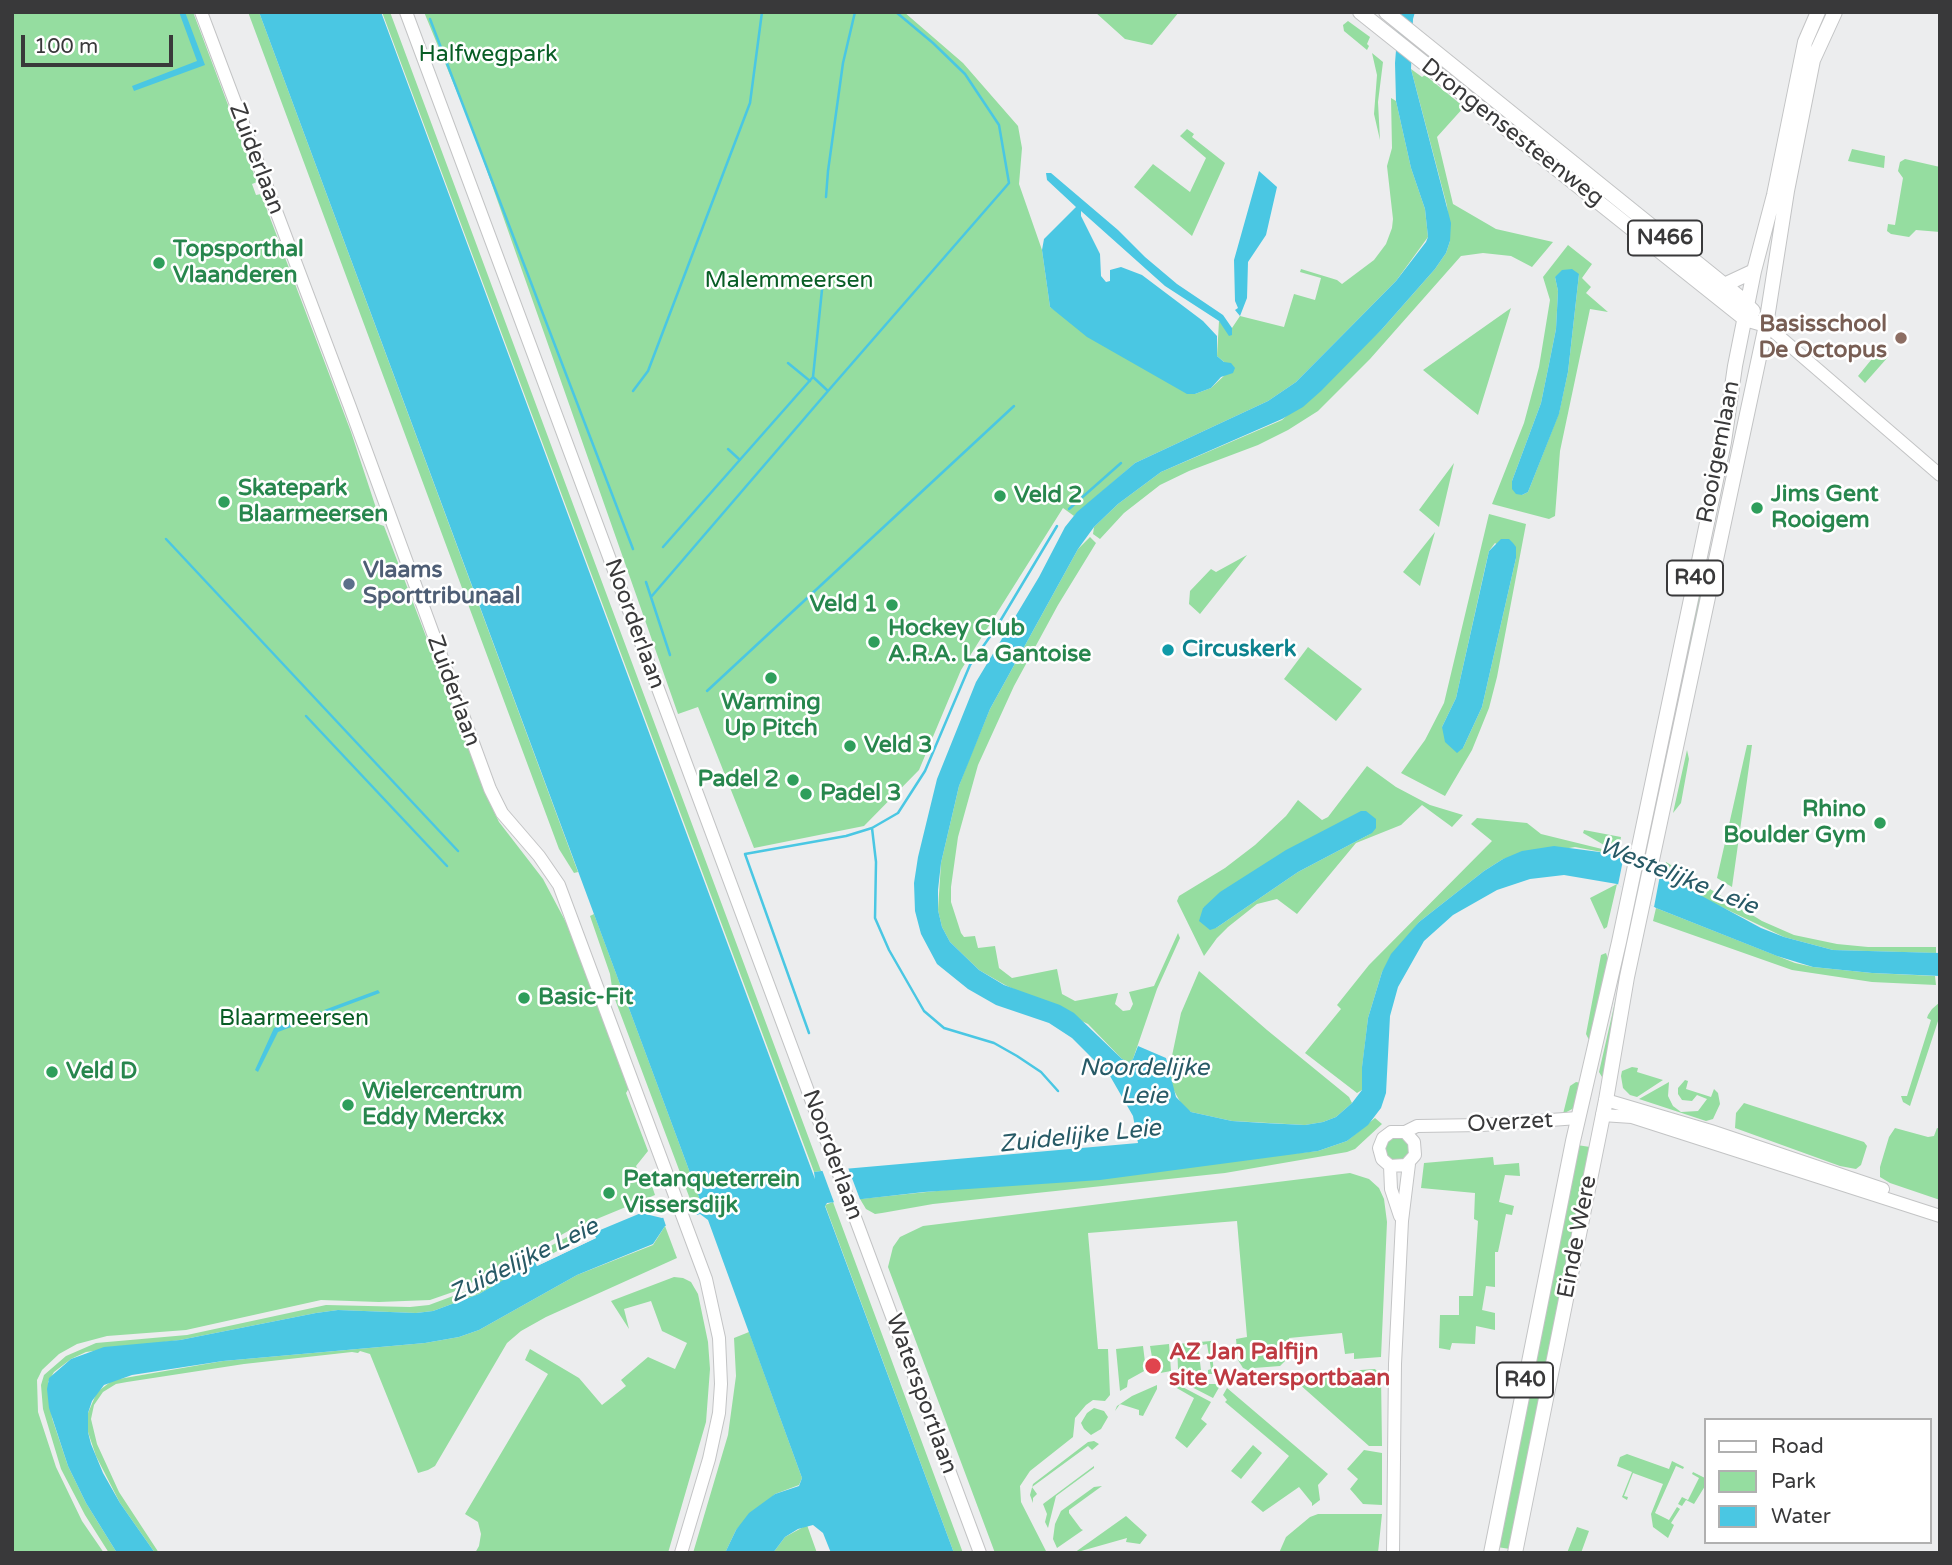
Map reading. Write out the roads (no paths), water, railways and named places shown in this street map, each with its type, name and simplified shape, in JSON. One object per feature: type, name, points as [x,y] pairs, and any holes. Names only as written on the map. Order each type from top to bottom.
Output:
[{"type":"main road","name":"Drongensesteenweg","points":[[1360,12],[1414,55],[1523,132],[1746,312],[1766,325]]},
{"type":"main road","name":"Drongensesteenweg","points":[[1386,12],[1503,108],[1523,132]]},
{"type":"main road","name":"Rooigemlaan","points":[[1620,935],[1724,442],[1735,366],[1754,271],[1774,195],[1805,42],[1818,12]]},
{"type":"main road","name":"Rooigemlaan","points":[[1640,922],[1715,556],[1766,325],[1787,191],[1813,61],[1835,12]]},
{"type":"main road","name":"Drongensesteenweg","points":[[1601,196],[1724,285],[1746,312]]},
{"type":"main road","points":[[1724,285],[1754,271]]},
{"type":"main road","name":"Einde Were","points":[[1515,1553],[1640,922]]},
{"type":"main road","name":"Einde Were","points":[[1491,1553],[1578,1118],[1620,935]]},
{"type":"main road","points":[[1578,1118],[1606,1100]]},
{"type":"main road","points":[[1578,1118],[1602,1115]]},
{"type":"street","name":"Zuiderlaan","points":[[201,12],[490,789],[502,813],[551,870],[559,885],[712,1301],[719,1338],[721,1384],[715,1435],[681,1553]]},
{"type":"street","name":"Noorderlaan","points":[[406,12],[862,1236]]},
{"type":"street","name":"Drongensesteenweg","points":[[1766,325],[1940,475]]},
{"type":"street","points":[[1606,1100],[1720,1139],[1794,1169],[1934,1205]]},
{"type":"street","points":[[1602,1115],[1632,1117],[1826,1170],[1898,1203],[1940,1216]]},
{"type":"street","name":"Overzet","points":[[1390,1166],[1382,1158],[1380,1143],[1391,1132],[1405,1132],[1417,1126],[1578,1118]]},
{"type":"street","name":"Overzet","points":[[1392,1553],[1395,1510],[1395,1364],[1402,1221],[1409,1164],[1416,1148],[1442,1126]]},
{"type":"street","points":[[1405,1132],[1412,1137],[1416,1148]]},
{"type":"street","points":[[1402,1221],[1391,1189],[1390,1166],[1409,1164]]},
{"type":"street","points":[[1794,1169],[1798,1166],[1819,1173],[1826,1170]]},
{"type":"street","points":[[1898,1203],[1900,1198],[1921,1206],[1934,1205]]},
{"type":"street","name":"Watersportlaan","points":[[862,1236],[980,1553]]},
{"type":"water","points":[[179,12],[185,12],[205,65],[134,91],[132,86],[197,61]]},
{"type":"water","name":"Noordelijke Leie","points":[[259,12],[381,12],[815,1179],[814,1172],[821,1171],[1138,1143],[1133,1116],[1110,1076],[1072,1038],[1049,1023],[996,1005],[968,989],[937,964],[921,934],[915,911],[914,883],[918,857],[937,779],[976,682],[1039,577],[1065,527],[1077,512],[1135,463],[1268,401],[1296,382],[1396,281],[1426,242],[1428,237],[1425,209],[1411,168],[1396,101],[1395,63],[1399,12],[1415,12],[1411,69],[1451,223],[1446,253],[1383,328],[1303,407],[1282,419],[1161,472],[1118,504],[1094,527],[1078,549],[990,709],[959,786],[941,863],[938,890],[938,910],[942,927],[950,942],[979,970],[1004,985],[1060,1005],[1074,1013],[1122,1059],[1129,1062],[1133,1059],[1138,1046],[1166,1058],[1176,1097],[1191,1112],[1232,1121],[1305,1125],[1336,1117],[1362,1090],[1368,1018],[1382,972],[1391,954],[1419,922],[1484,871],[1522,851],[1554,846],[1607,853],[1663,875],[1761,928],[1784,937],[1833,950],[1940,953],[1940,976],[1813,967],[1777,956],[1656,908],[1617,884],[1564,875],[1530,879],[1497,890],[1453,915],[1424,941],[1398,987],[1390,1016],[1386,1093],[1381,1108],[1368,1125],[1347,1141],[1318,1151],[1100,1180],[924,1192],[827,1203],[825,1206],[954,1553],[831,1553],[823,1533],[813,1525],[798,1529],[785,1537],[773,1553],[725,1553],[736,1530],[749,1513],[775,1494],[799,1486],[802,1478],[708,1220],[700,1214],[665,1226],[653,1244],[577,1275],[479,1330],[459,1337],[425,1343],[223,1361],[132,1375],[104,1385],[92,1401],[88,1413],[91,1444],[120,1503],[155,1553],[117,1553],[86,1503],[68,1466],[49,1408],[49,1378],[71,1359],[104,1347],[180,1340],[338,1310],[416,1313],[433,1311],[479,1294],[535,1262],[537,1266],[596,1238],[593,1233],[641,1213],[662,1218],[693,1207],[699,1202]]},
{"type":"water","points":[[1259,171],[1277,187],[1266,235],[1248,262],[1247,298],[1240,316],[1235,310],[1238,308],[1235,301],[1234,260]]},
{"type":"water","points":[[1046,173],[1051,173],[1177,284],[1223,315],[1232,328],[1232,335],[1229,336],[1219,321],[1165,286],[1081,211],[1100,254],[1101,276],[1106,282],[1110,281],[1110,270],[1121,267],[1142,275],[1203,321],[1217,336],[1217,356],[1224,362],[1231,363],[1235,368],[1233,373],[1221,377],[1211,388],[1187,394],[1087,337],[1050,307],[1042,250],[1044,239],[1076,207],[1047,180]]},
{"type":"water","points":[[1572,269],[1579,274],[1568,372],[1559,414],[1528,492],[1516,494],[1512,489],[1512,481],[1541,403],[1556,329],[1558,291],[1555,277],[1562,270]]},
{"type":"water","points":[[1501,539],[1509,539],[1513,543],[1516,547],[1516,558],[1482,707],[1463,748],[1457,753],[1445,742],[1442,727],[1456,698],[1489,551]]},
{"type":"water","points":[[1361,811],[1366,811],[1376,819],[1376,828],[1372,833],[1298,872],[1216,928],[1210,930],[1199,921],[1203,908],[1220,892],[1286,850]]},
{"type":"water","points":[[378,990],[380,993],[326,1013],[324,1010]]},
{"type":"water","points":[[321,1011],[323,1015],[278,1032],[258,1072],[255,1070],[274,1028]]},
{"type":"waterway","points":[[633,391],[648,371],[750,103],[762,12]]},
{"type":"waterway","points":[[826,197],[843,63],[855,12]]},
{"type":"waterway","points":[[813,377],[828,391],[1009,183],[999,125],[965,74],[896,12]]},
{"type":"waterway","points":[[430,19],[633,549]]},
{"type":"waterway","points":[[663,547],[813,377],[823,280]]},
{"type":"waterway","points":[[788,363],[810,381]]},
{"type":"waterway","points":[[651,597],[828,391]]},
{"type":"waterway","points":[[707,691],[1014,406]]},
{"type":"waterway","points":[[728,449],[740,460]]},
{"type":"waterway","points":[[1069,509],[1121,463]]},
{"type":"waterway","points":[[809,1033],[745,854],[846,836],[872,828],[898,813],[925,771],[970,665],[996,628],[1057,526]]},
{"type":"waterway","points":[[166,539],[458,851]]},
{"type":"waterway","points":[[646,582],[670,655]]},
{"type":"waterway","points":[[306,716],[447,866]]},
{"type":"waterway","points":[[872,828],[876,862],[875,918],[889,950],[924,1011],[944,1028],[994,1043],[1017,1056],[1041,1072],[1058,1091]]},
{"type":"place","name":"Topsporthal Vlaanderen","points":[[159,263]]},
{"type":"place","name":"Basisschool De Octopus","points":[[1901,338]]},
{"type":"place","name":"Veld 2","points":[[1000,496]]},
{"type":"place","name":"Skatepark Blaarmeersen","points":[[224,502]]},
{"type":"place","name":"Jims Gent Rooigem","points":[[1757,508]]},
{"type":"place","name":"Vlaams Sporttribunaal","points":[[349,584]]},
{"type":"place","name":"Veld 1","points":[[892,605]]},
{"type":"place","name":"Hockey Club A.R.A. La Gantoise","points":[[874,642]]},
{"type":"place","name":"Circuskerk","points":[[1168,650]]},
{"type":"place","name":"Warming Up Pitch","points":[[771,678]]},
{"type":"place","name":"Veld 3","points":[[850,746]]},
{"type":"place","name":"Padel 2","points":[[793,780]]},
{"type":"place","name":"Padel 3","points":[[806,794]]},
{"type":"place","name":"Rhino Boulder Gym","points":[[1880,823]]},
{"type":"place","name":"Basic-Fit","points":[[524,998]]},
{"type":"place","name":"Veld D","points":[[52,1072]]},
{"type":"place","name":"Wielercentrum Eddy Merckx","points":[[348,1105]]},
{"type":"place","name":"Petanqueterrein Vissersdijk","points":[[609,1193]]},
{"type":"place","name":"AZ Jan Palfijn site Watersportbaan","points":[[1153,1366]]},
{"type":"park label","name":"Halfwegpark","points":[[488,55]]},
{"type":"park label","name":"Malemmeersen","points":[[789,281]]},
{"type":"park label","name":"Blaarmeersen","points":[[294,1019]]},
{"type":"water label","name":"Westelijke Leie","points":[[1678,877]]},
{"type":"water label","name":"Zuidelijke Leie","points":[[1080,1137]]},
{"type":"water label","name":"Zuidelijke Leie","points":[[524,1261]]}]
